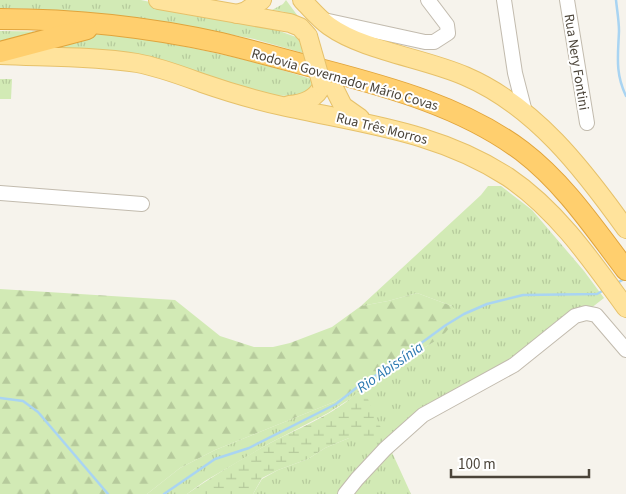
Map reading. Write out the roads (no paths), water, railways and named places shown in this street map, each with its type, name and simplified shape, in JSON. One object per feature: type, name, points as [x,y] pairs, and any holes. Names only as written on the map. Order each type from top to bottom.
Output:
[{"type":"highway","name":"Rodovia Governador Mário Covas","points":[[0,17],[103,24],[164,32],[222,44],[340,74],[416,97],[452,111],[501,136],[544,170],[573,201],[623,266]]},
{"type":"highway","points":[[0,54],[103,24]]},
{"type":"main road","points":[[158,0],[290,23],[314,38]]},
{"type":"main road","points":[[237,14],[246,11],[262,0]]},
{"type":"main road","points":[[293,0],[310,23],[327,85],[343,106],[371,124]]},
{"type":"main road","points":[[302,0],[320,19],[333,29],[354,39],[438,65],[466,76],[498,93],[525,112],[565,151],[626,229]]},
{"type":"main road","name":"Rua Três Morros","points":[[0,54],[136,63],[170,71],[241,95],[281,106],[414,134],[454,148],[478,159],[508,177],[554,215],[625,307]]},
{"type":"main road","name":"Rua Três Morros","points":[[281,106],[306,102],[327,85]]},
{"type":"street","points":[[320,19],[425,42],[434,42],[448,32],[447,25],[428,0]]},
{"type":"street","points":[[504,0],[515,72],[525,112]]},
{"type":"street","name":"Rua Nery Fontini","points":[[567,0],[587,123]]},
{"type":"street","points":[[498,93],[509,82],[515,72]]},
{"type":"street","points":[[0,193],[142,204]]},
{"type":"street","points":[[345,494],[385,449],[423,415],[514,365],[575,316],[586,313],[596,315],[626,350]]},
{"type":"waterway","points":[[616,0],[619,27],[619,72],[622,88],[626,96]]},
{"type":"waterway","name":"Rio Abissínia","points":[[615,284],[626,278]]},
{"type":"waterway","name":"Rio Abissínia","points":[[164,494],[215,459],[249,448],[336,404],[365,381],[380,373],[464,314],[487,304],[523,295],[597,294],[604,290]]},
{"type":"waterway","points":[[0,398],[23,401],[38,412],[108,494]]}]
